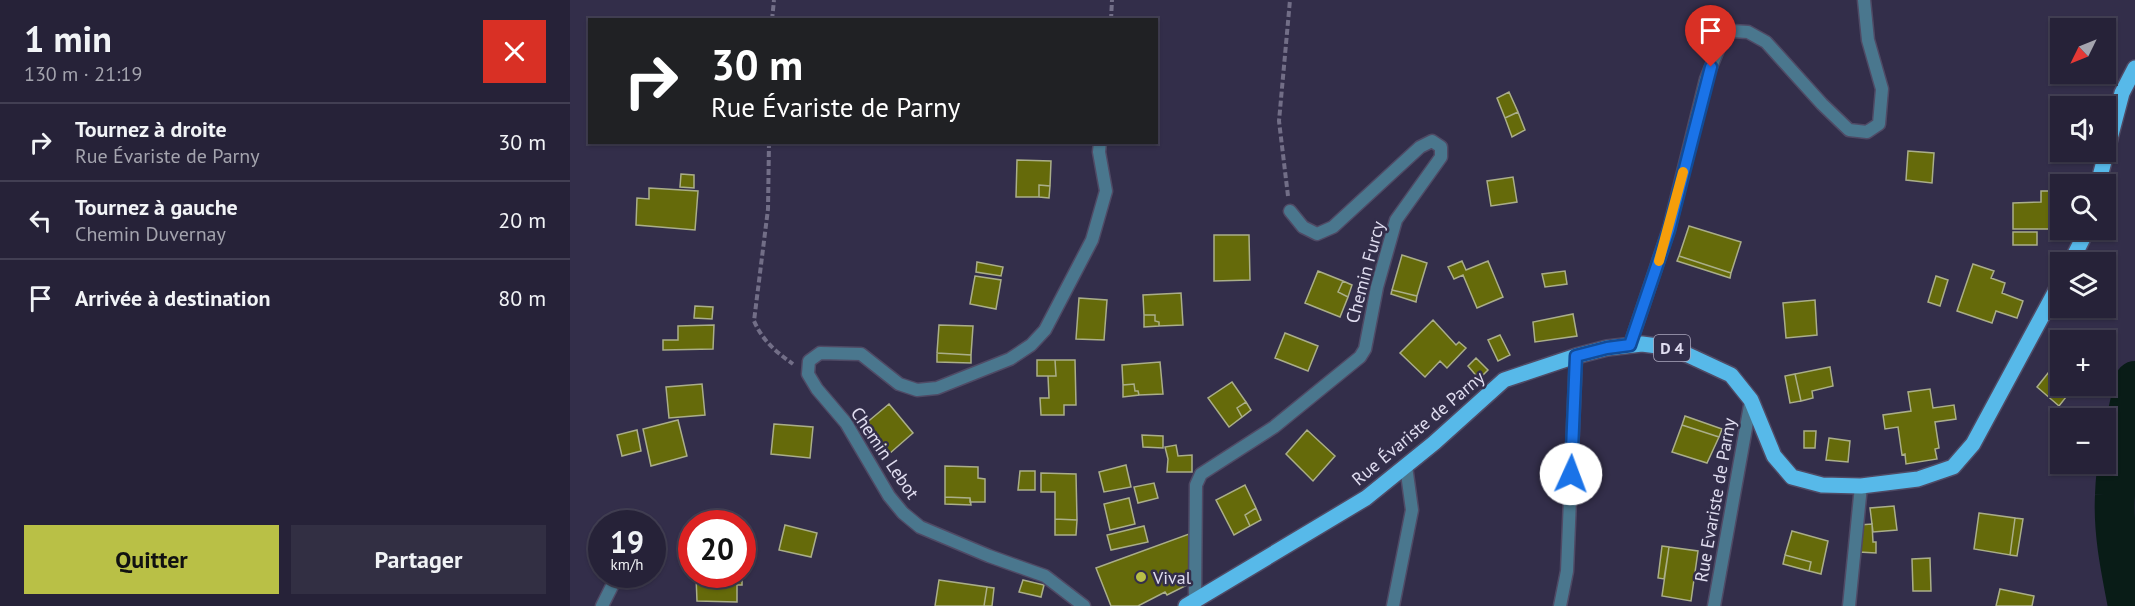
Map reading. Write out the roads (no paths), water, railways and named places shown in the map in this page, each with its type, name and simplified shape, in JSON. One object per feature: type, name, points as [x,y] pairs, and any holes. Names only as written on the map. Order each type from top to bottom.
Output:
[{"type":"main road","points":[[2101,174],[2122,93],[2135,68]]},
{"type":"main road","name":"Rue Évariste de Parny","points":[[1190,603],[1366,498],[1504,380],[1607,348],[1642,344],[1673,348],[1731,375],[1751,400],[1774,456],[1792,477],[1822,485],[1860,486],[1918,479],[1953,467],[1973,444],[2050,301]]},
{"type":"street","points":[[1630,345],[1669,230],[1706,79],[1722,40],[1732,31],[1748,32],[1766,42],[1848,130],[1867,132],[1879,123],[1882,89],[1868,40],[1864,0]]},
{"type":"street","name":"Chemin Furcy","points":[[1190,603],[1196,484],[1201,474],[1274,427],[1360,357],[1365,349],[1377,287],[1396,220],[1441,157],[1441,147],[1432,141],[1420,147],[1333,227],[1317,234],[1303,227],[1290,211]]},
{"type":"street","name":"Chemin Lebot","points":[[1084,606],[1046,576],[989,556],[920,527],[903,513],[889,496],[846,423],[817,389],[808,374],[809,361],[820,353],[861,354],[899,384],[917,390],[937,388],[1010,359],[1031,345],[1045,330],[1092,240],[1106,191],[1099,152],[1100,144]]},
{"type":"street","points":[[1560,606],[1568,562],[1576,356]]},
{"type":"street","name":"Rue Evariste de Parny","points":[[1714,606],[1751,400]]},
{"type":"street","points":[[1393,606],[1412,510],[1406,466]]},
{"type":"street","points":[[1849,606],[1860,486]]},
{"type":"street","points":[[602,606],[611,588]]},
{"type":"waterway","points":[[2128,606],[2116,537],[2115,495],[2120,452],[2135,381]]},
{"type":"place","name":"Vival","points":[[1141,577]]}]
